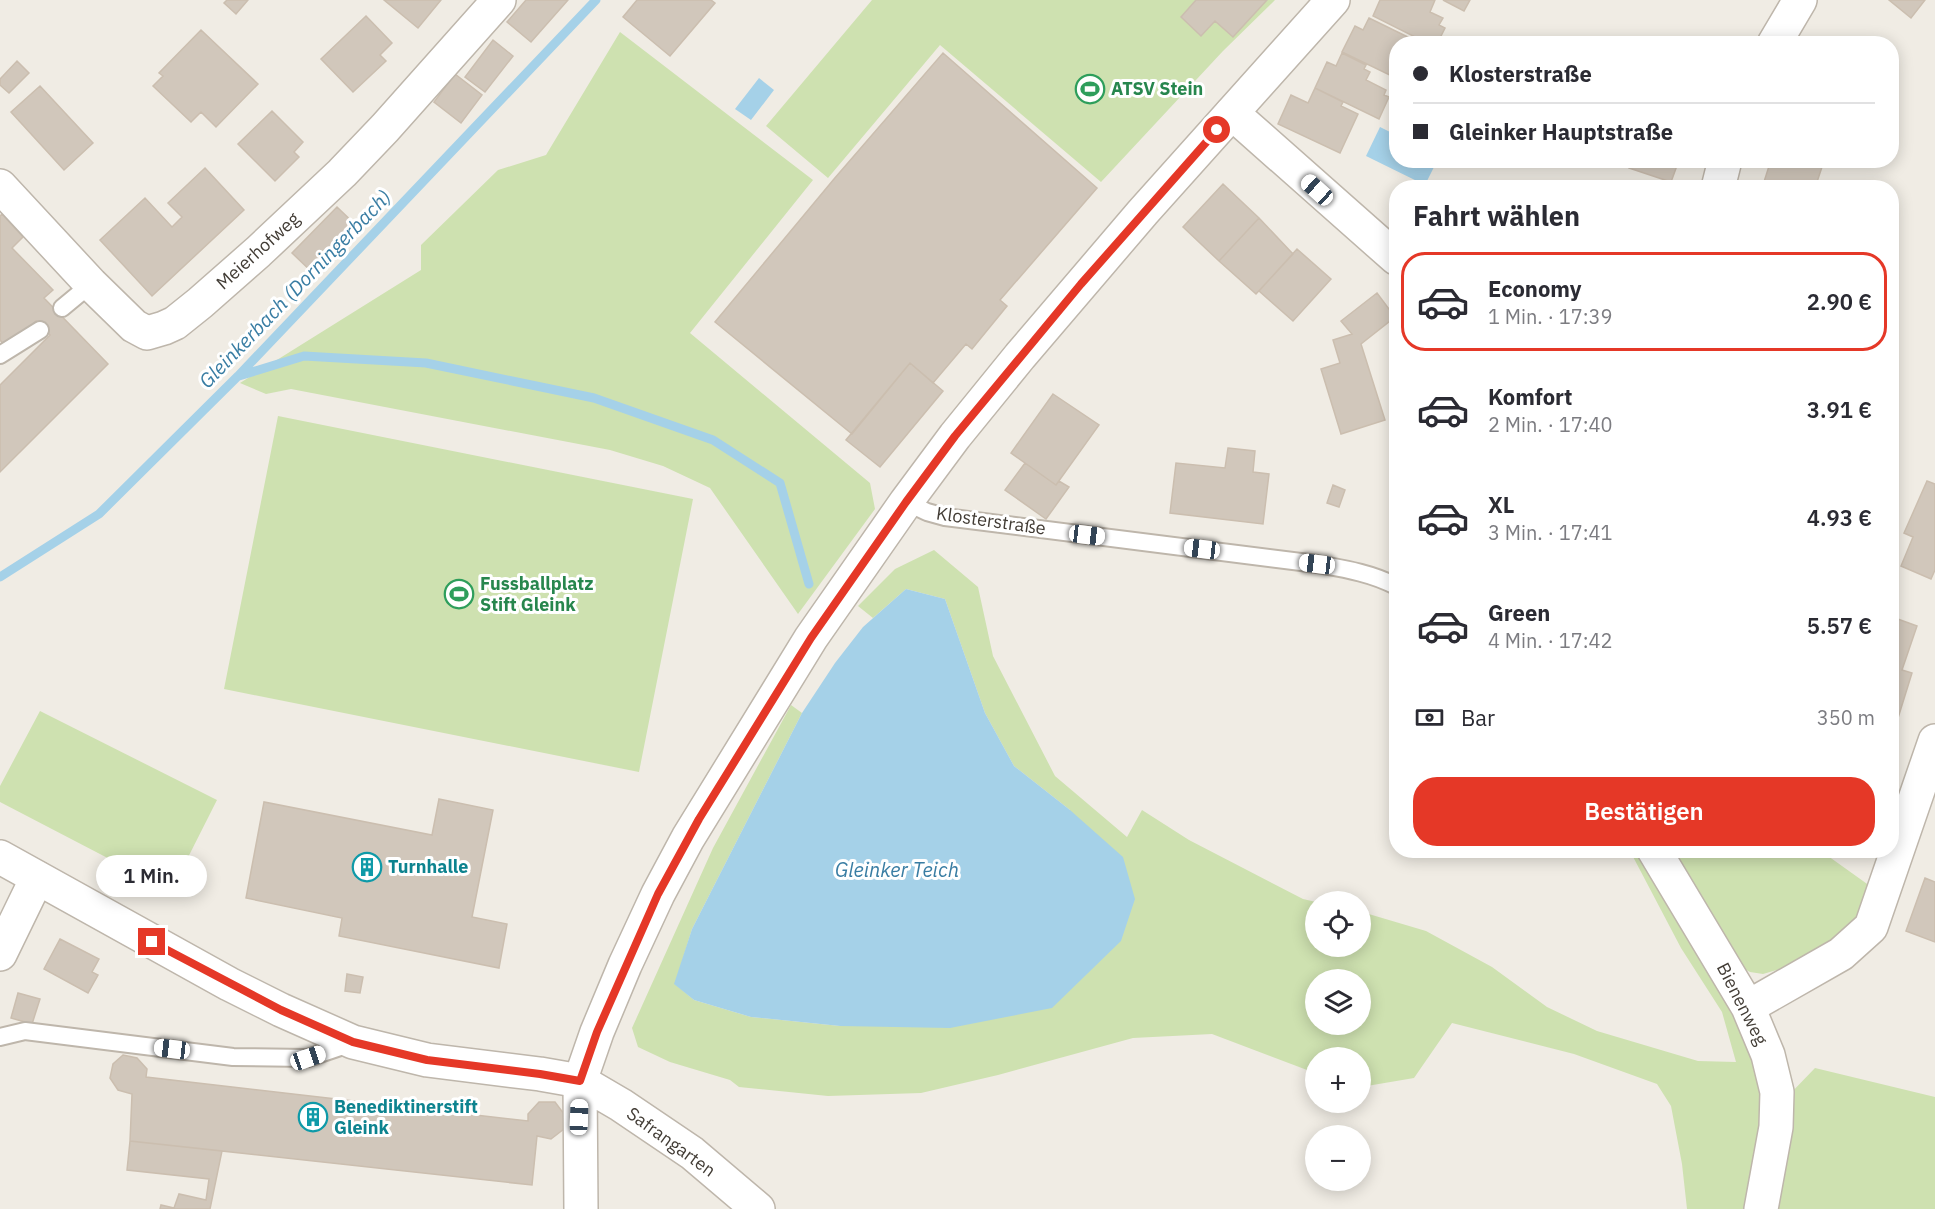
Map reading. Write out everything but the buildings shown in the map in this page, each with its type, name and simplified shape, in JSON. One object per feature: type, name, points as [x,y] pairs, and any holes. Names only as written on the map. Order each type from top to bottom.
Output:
[{"type":"street","name":"Meierhofweg","points":[[0,186],[91,284],[134,326],[147,333],[164,328],[175,323],[200,303],[342,173],[386,128],[499,0]]},
{"type":"street","name":"Klosterstraße","points":[[581,1209],[580,1081],[597,1032],[658,894],[688,838],[756,725],[811,638],[955,436],[1143,212],[1334,0]]},
{"type":"street","points":[[1779,36],[1800,0]]},
{"type":"street","points":[[1232,113],[1389,252]]},
{"type":"street","points":[[1899,847],[1935,741]]},
{"type":"street","points":[[0,857],[229,984],[353,1042],[427,1060],[580,1081]]},
{"type":"street","name":"Bienenweg","points":[[1659,858],[1748,1007],[1768,1055],[1777,1092],[1776,1127],[1761,1209]]},
{"type":"street","points":[[1748,1007],[1842,954],[1872,927],[1895,858]]},
{"type":"street","points":[[0,954],[38,878]]},
{"type":"street","name":"Safrangarten","points":[[580,1081],[621,1105],[692,1153],[758,1209]]},
{"type":"lane","points":[[62,308],[91,284]]},
{"type":"lane","points":[[0,355],[40,330]]},
{"type":"lane","name":"Klosterstraße","points":[[906,502],[945,517],[1317,564],[1355,570],[1389,582]]},
{"type":"lane","points":[[0,1037],[25,1031],[233,1057],[308,1058],[353,1042]]},
{"type":"green space","name":"ATSV Stein","points":[[872,0],[1275,0],[1223,51],[1101,182],[940,45],[828,178],[766,126]]},
{"type":"green space","points":[[620,32],[813,180],[690,333],[870,483],[875,509],[798,614],[710,488],[663,466],[610,450],[291,389],[266,394],[240,383],[421,270],[421,245],[498,170],[546,155]]},
{"type":"green space","name":"Fussballplatz Stift Gleink","points":[[278,416],[693,499],[639,772],[224,689]]},
{"type":"green space","points":[[934,550],[978,587],[993,656],[1055,776],[1127,837],[1142,810],[1189,840],[1305,899],[1305,957],[1371,957],[1371,915],[1426,931],[1492,967],[1547,1007],[1597,1031],[1698,1061],[1736,1062],[1722,1012],[1681,948],[1634,858],[1647,858],[1738,1011],[1767,1104],[1746,1209],[1687,1209],[1682,1164],[1671,1106],[1657,1084],[1574,1054],[1452,1023],[1414,1078],[1371,1085],[1371,1047],[1305,1047],[1305,1069],[1212,1034],[1133,1038],[998,1075],[921,1093],[828,1096],[739,1087],[730,1080],[670,1062],[638,1047],[632,1028],[713,848],[791,705],[802,713],[692,929],[675,984],[694,1000],[751,1017],[840,1026],[1070,810],[1014,766],[985,713],[945,599],[906,589],[873,618],[858,606],[895,569]]},
{"type":"green space","points":[[40,711],[217,800],[171,891],[0,802],[0,786]]},
{"type":"green space","points":[[1669,858],[1831,858],[1870,886],[1853,929],[1787,967],[1763,974],[1750,972],[1737,965]]},
{"type":"green space","points":[[1815,1068],[1935,1097],[1935,1209],[1772,1209],[1788,1096]]},
{"type":"water","points":[[759,78],[774,90],[751,120],[735,109]]},
{"type":"water","points":[[1380,127],[1389,132],[1389,167],[1366,156]]},
{"type":"water","points":[[1390,168],[1434,168],[1428,180],[1415,180]]},
{"type":"water","name":"Gleinker Teich","points":[[906,589],[945,599],[985,713],[1014,766],[1070,810],[1123,857],[1135,899],[1121,941],[1052,1008],[950,1028],[840,1026],[751,1017],[694,1000],[674,984],[692,929],[802,713],[835,663],[863,627]]},
{"type":"waterway","name":"Gleinkerbach (Dorningerbach)","points":[[0,577],[99,514],[238,376],[596,0]]},
{"type":"waterway","points":[[239,376],[304,356],[426,363],[594,398],[713,440],[780,483],[809,584]]},
{"type":"place","name":"ATSV Stein","points":[[1090,89]]},
{"type":"place","name":"Fussballplatz Stift Gleink","points":[[459,594]]},
{"type":"place","name":"Turnhalle","points":[[367,867]]},
{"type":"place","name":"Benediktinerstift Gleink","points":[[313,1117]]},
{"type":"route","points":[[152,942],[281,1010],[353,1042],[427,1060],[580,1081],[597,1032],[658,894],[699,819],[811,638],[955,436],[1081,284],[1217,130]]}]
